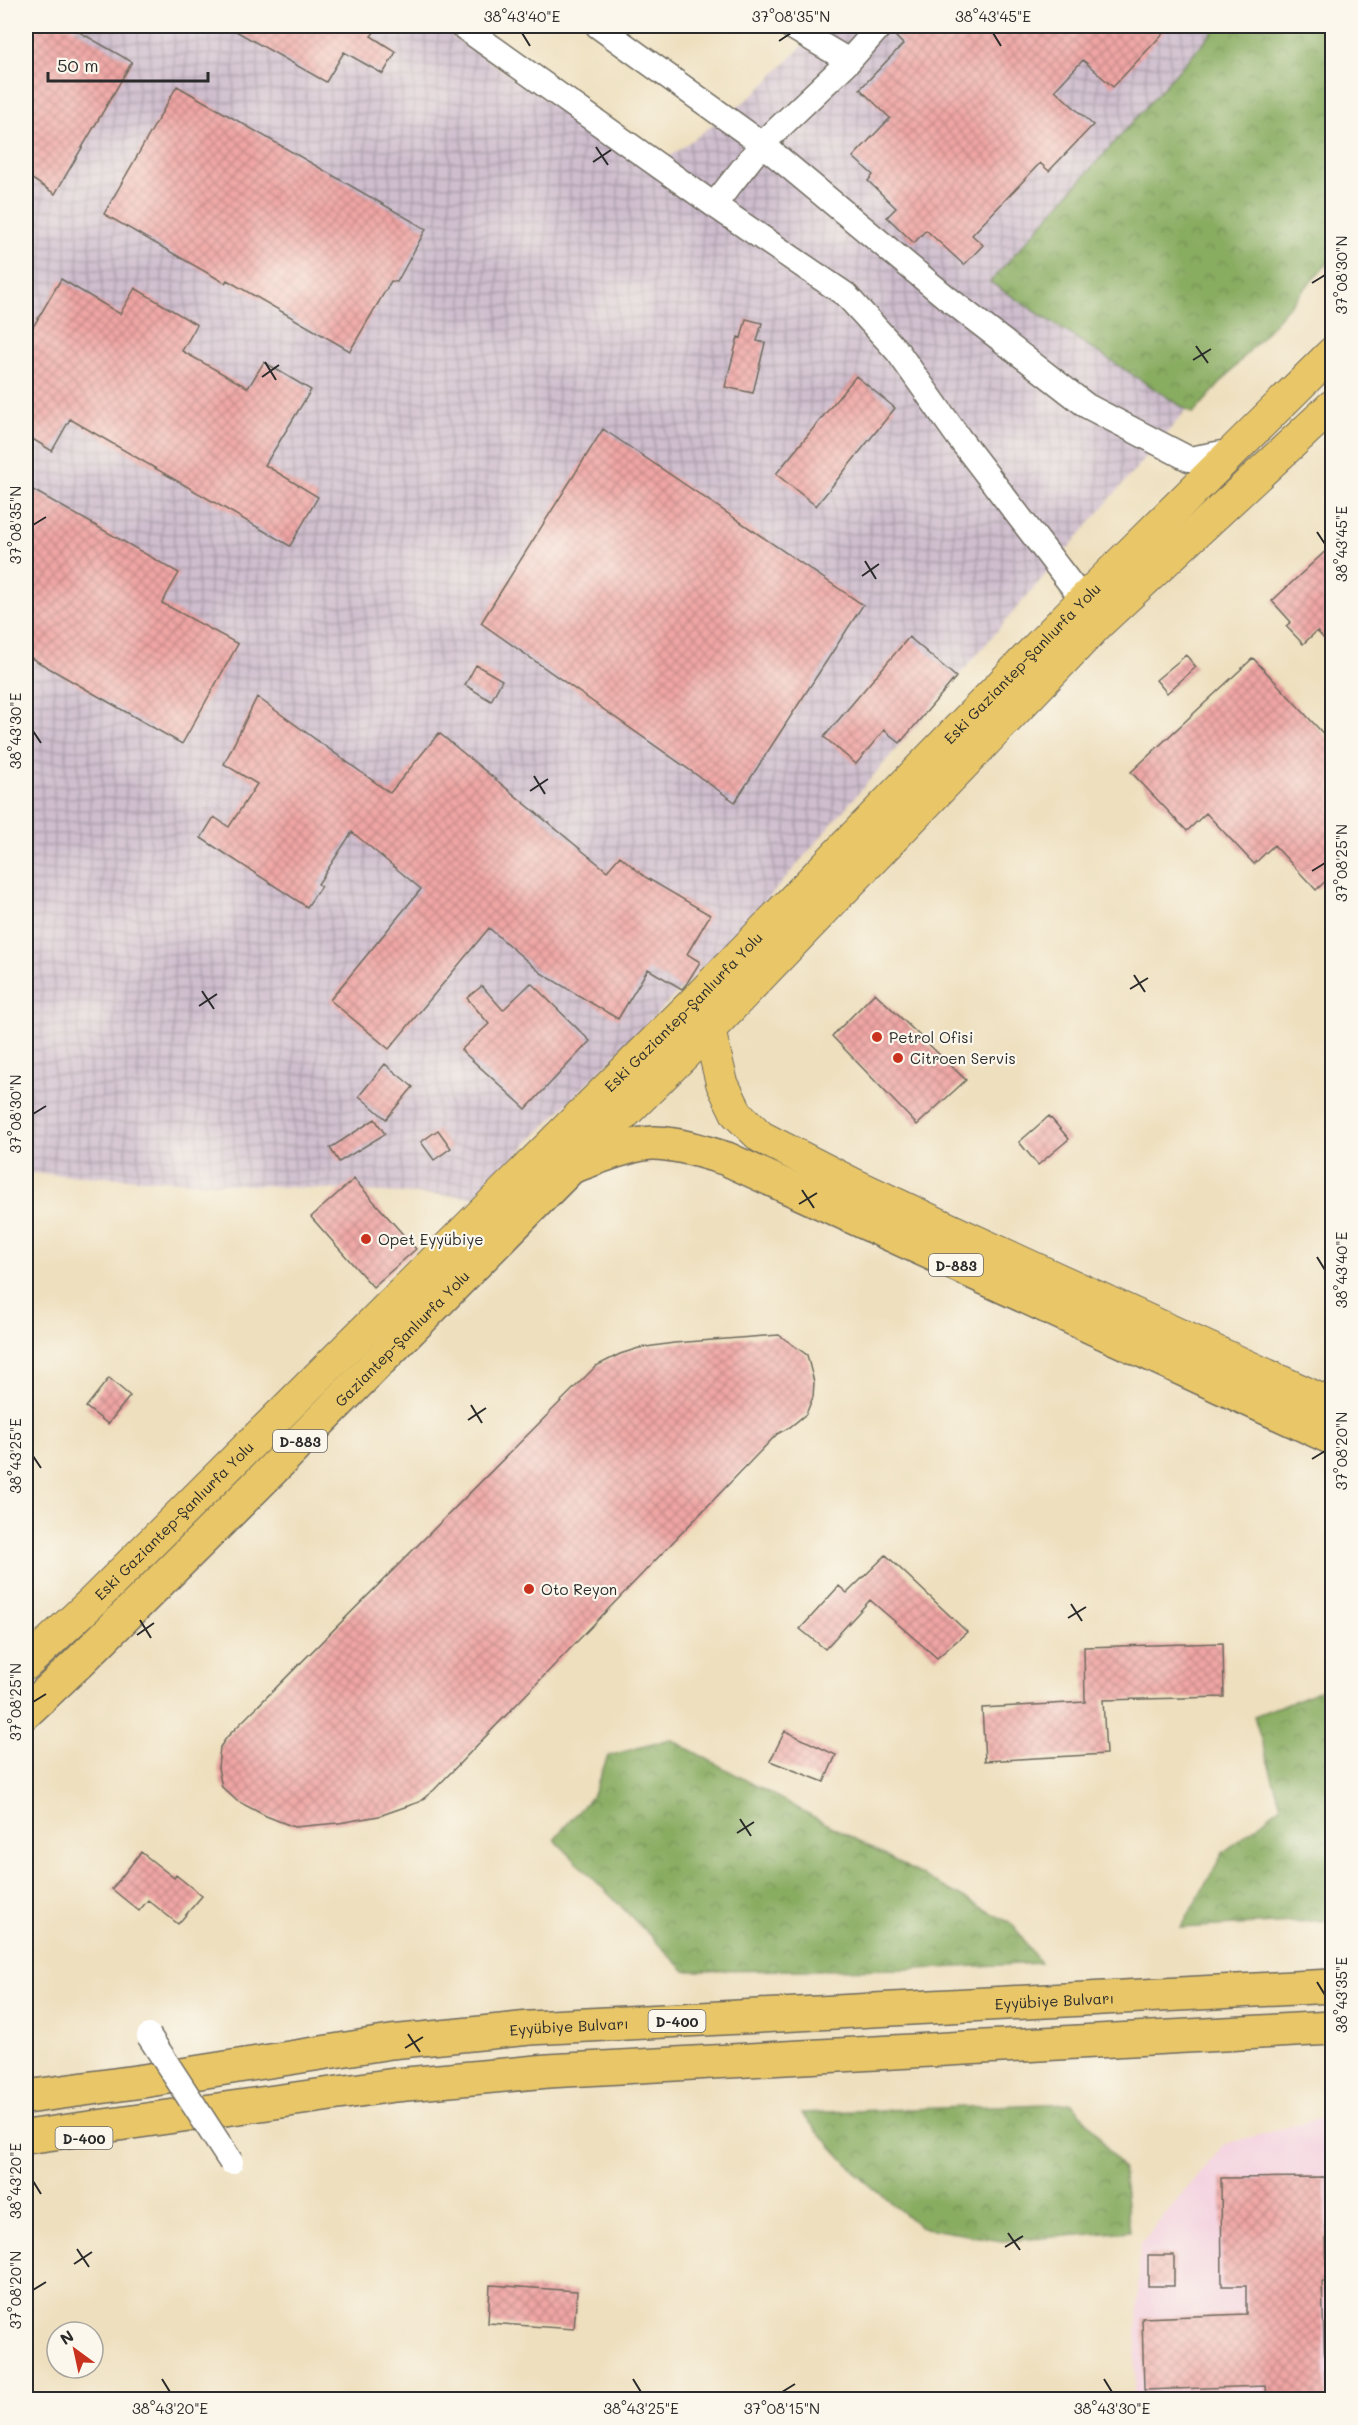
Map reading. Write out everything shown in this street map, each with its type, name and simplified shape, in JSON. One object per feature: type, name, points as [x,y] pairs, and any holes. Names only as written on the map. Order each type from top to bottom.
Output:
[{"type":"highway","name":"D-883","points":[[571,1167],[617,1151],[653,1142],[688,1148],[727,1159],[1332,1438]]},
{"type":"highway","name":"Gaziantep-Şanlıurfa Yolu","points":[[26,1712],[238,1504],[571,1167]]},
{"type":"highway","name":"Eyyübiye Bulvarı","points":[[26,2097],[391,2042],[530,2028],[1332,1986]]},
{"type":"highway","name":"D-400","points":[[26,2154],[143,2122],[395,2085],[548,2071],[1332,2028]]},
{"type":"highway","points":[[26,2137],[143,2122]]},
{"type":"main road","name":"Eski Gaziantep-Şanlıurfa Yolu","points":[[26,1664],[90,1604],[692,1004],[1083,600],[1332,353]]},
{"type":"main road","name":"Eski Gaziantep-Şanlıurfa Yolu","points":[[571,1167],[710,1030],[1100,622],[1332,406]]},
{"type":"main road","points":[[710,1030],[722,1083],[737,1114],[761,1137],[952,1231],[1332,1405]]},
{"type":"main road","points":[[26,1645],[90,1604]]},
{"type":"street","points":[[462,26],[714,205],[846,295],[898,352],[959,438],[1083,600]]},
{"type":"street","points":[[598,26],[762,144],[946,297],[1087,406],[1189,459],[1233,451]]},
{"type":"street","points":[[790,26],[849,61]]},
{"type":"street","points":[[714,205],[762,144],[849,61],[880,26]]},
{"type":"street","points":[[149,2036],[231,2162]]},
{"type":"shaded area","points":[[26,26],[438,26],[650,171],[756,93],[822,26],[1332,26],[1332,240],[747,923],[474,1197],[26,1173]]},
{"type":"shaded area","points":[[1332,2115],[1332,2399],[1134,2400],[1140,2244],[1225,2144]]},
{"type":"green space","points":[[1218,26],[1332,26],[1332,258],[1193,414],[990,282]]},
{"type":"green space","points":[[1332,1686],[1332,1920],[1181,1928],[1223,1853],[1281,1806],[1254,1716]]},
{"type":"green space","points":[[670,1739],[1012,1924],[1040,1963],[916,1969],[685,1971],[554,1839],[593,1795],[608,1756]]},
{"type":"green space","points":[[1073,2103],[1123,2169],[1130,2231],[1002,2241],[920,2227],[859,2176],[801,2113]]},
{"type":"building","points":[[26,26],[69,26],[132,62],[55,194],[26,175]]},
{"type":"building","points":[[227,26],[379,26],[371,36],[396,52],[383,74],[344,52],[326,82]]},
{"type":"building","points":[[906,26],[1170,26],[1113,87],[1083,60],[1055,90],[1093,125],[1049,171],[1040,163],[972,235],[983,245],[964,265],[926,230],[914,243],[887,217],[896,208],[868,181],[873,175],[853,157],[890,118],[860,89],[903,44],[896,37]]},
{"type":"building","points":[[177,86],[426,229],[397,282],[391,281],[350,351],[227,280],[225,283],[104,214]]},
{"type":"building","points":[[61,279],[120,314],[135,288],[197,325],[182,351],[248,388],[264,362],[311,390],[265,465],[318,497],[290,546],[70,419],[52,451],[26,435],[26,339]]},
{"type":"building","points":[[746,319],[762,323],[757,341],[765,343],[753,393],[725,387],[738,337],[741,338]]},
{"type":"building","points":[[856,376],[895,408],[816,506],[776,474]]},
{"type":"building","points":[[603,429],[863,605],[735,802],[481,623]]},
{"type":"building","points":[[26,486],[179,573],[162,603],[238,644],[182,744],[26,655]]},
{"type":"building","points":[[1332,545],[1332,648],[1317,631],[1303,644],[1286,626],[1291,622],[1272,601]]},
{"type":"building","points":[[909,637],[956,677],[900,743],[884,730],[856,764],[824,737]]},
{"type":"building","points":[[1186,655],[1196,667],[1167,693],[1156,680]]},
{"type":"building","points":[[1253,658],[1332,743],[1332,875],[1316,890],[1274,845],[1254,864],[1206,813],[1187,831],[1131,772]]},
{"type":"building","points":[[476,665],[502,680],[491,701],[465,685]]},
{"type":"building","points":[[257,697],[390,793],[439,733],[607,871],[620,856],[645,877],[710,915],[687,954],[700,962],[687,983],[682,989],[648,969],[618,1019],[541,973],[489,928],[389,1049],[330,1000],[421,889],[352,832],[318,884],[321,886],[307,907],[201,838],[214,817],[229,827],[257,784],[224,764]]},
{"type":"building","points":[[531,983],[590,1041],[526,1109],[461,1050],[489,1024],[467,998],[482,986],[503,1010]]},
{"type":"building","name":"Citroen Servis","points":[[875,993],[966,1080],[917,1125],[832,1036]]},
{"type":"building","points":[[385,1064],[413,1087],[386,1119],[359,1096]]},
{"type":"building","points":[[1049,1116],[1069,1139],[1038,1165],[1019,1142]]},
{"type":"building","points":[[375,1119],[385,1134],[339,1162],[330,1148]]},
{"type":"building","points":[[438,1130],[451,1148],[434,1160],[421,1142]]},
{"type":"building","points":[[354,1179],[416,1249],[373,1287],[311,1217]]},
{"type":"building","points":[[779,1335],[807,1355],[814,1382],[813,1397],[806,1414],[777,1434],[434,1790],[419,1802],[379,1816],[339,1823],[294,1827],[237,1801],[222,1787],[218,1768],[220,1747],[227,1737],[596,1366],[620,1354],[639,1348]]},
{"type":"building","points":[[109,1378],[130,1396],[108,1424],[86,1407]]},
{"type":"building","points":[[886,1555],[967,1632],[937,1658],[870,1600],[825,1649],[800,1629],[839,1586],[847,1593]]},
{"type":"building","points":[[1223,1643],[1224,1697],[1103,1700],[1106,1754],[985,1761],[982,1708],[1085,1702],[1084,1647]]},
{"type":"building","points":[[785,1731],[836,1755],[824,1782],[770,1761]]},
{"type":"building","points":[[141,1852],[174,1878],[176,1875],[202,1896],[178,1924],[148,1900],[139,1911],[112,1889]]},
{"type":"building","points":[[1325,2177],[1327,2282],[1322,2282],[1326,2400],[1267,2400],[1266,2386],[1144,2390],[1142,2318],[1246,2314],[1246,2286],[1222,2286],[1221,2178]]},
{"type":"building","points":[[1148,2255],[1174,2255],[1174,2286],[1148,2286]]},
{"type":"building","points":[[490,2285],[577,2291],[574,2329],[488,2323]]},
{"type":"place","name":"Petrol Ofisi","points":[[877,1037]]},
{"type":"place","name":"Citroen Servis","points":[[898,1058]]},
{"type":"place","name":"Opet Eyyübiye","points":[[366,1239]]},
{"type":"place","name":"Oto Reyon","points":[[529,1589]]}]
